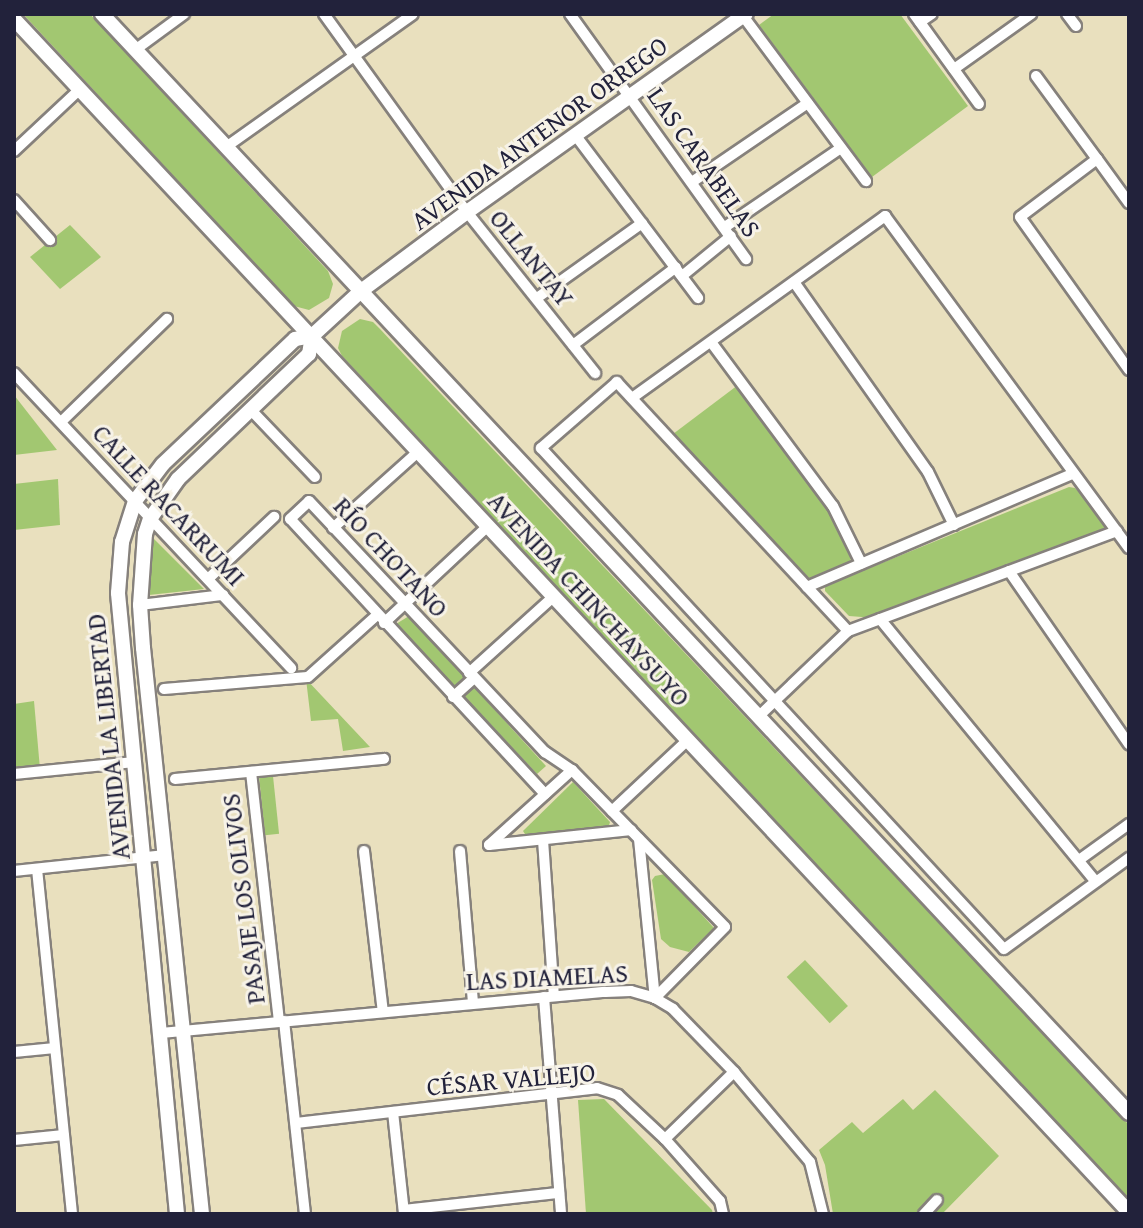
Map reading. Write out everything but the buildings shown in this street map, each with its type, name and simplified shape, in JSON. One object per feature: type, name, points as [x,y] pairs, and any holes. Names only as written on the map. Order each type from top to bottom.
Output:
[{"type":"street","name":"AVENIDA CHINCHAYSUYO","points":[[102,14],[226,147],[356,296],[758,717],[1129,1113]]},
{"type":"street","points":[[135,50],[184,14]]},
{"type":"street","name":"OLLANTAY","points":[[324,14],[467,212],[595,373]]},
{"type":"street","points":[[226,147],[413,14]]},
{"type":"street","name":"LAS CARABELAS","points":[[570,14],[746,259]]},
{"type":"street","points":[[932,14],[917,18],[979,104]]},
{"type":"street","points":[[954,69],[1031,14]]},
{"type":"street","points":[[1067,14],[1076,26]]},
{"type":"street","points":[[744,15],[866,181]]},
{"type":"street","name":"AVENIDA ANTENOR ORREGO","points":[[356,296],[467,212],[744,15]]},
{"type":"street","name":"AVENIDA CHINCHAYSUYO","points":[[14,19],[79,90],[317,332],[419,451],[553,597],[1129,1212]]},
{"type":"street","points":[[1036,76],[1129,203]]},
{"type":"street","points":[[14,151],[79,90]]},
{"type":"street","points":[[692,182],[808,103]]},
{"type":"street","points":[[576,136],[698,298]]},
{"type":"street","points":[[573,345],[679,272],[841,148]]},
{"type":"street","points":[[1097,159],[1020,217],[1129,370]]},
{"type":"street","points":[[14,200],[50,240]]},
{"type":"street","points":[[632,398],[885,216],[1129,548]]},
{"type":"street","points":[[537,298],[642,223]]},
{"type":"street","points":[[794,282],[921,461],[954,525]]},
{"type":"street","name":"AVENIDA LA LIBERTAD","points":[[177,1214],[122,649],[118,568],[122,542],[135,501],[163,464],[295,339],[317,332],[356,296]]},
{"type":"street","points":[[61,422],[167,319]]},
{"type":"street","name":"AVENIDA LA LIBERTAD","points":[[202,1214],[143,648],[140,605],[145,534],[150,519],[178,479],[309,354],[317,332]]},
{"type":"street","points":[[711,342],[833,506],[861,563]]},
{"type":"street","name":"CALLE RACARRUMI","points":[[14,373],[291,668]]},
{"type":"street","points":[[848,631],[617,382],[541,448],[1004,949],[1129,858]]},
{"type":"street","points":[[250,409],[315,477]]},
{"type":"street","points":[[196,431],[211,446]]},
{"type":"street","points":[[333,528],[419,451]]},
{"type":"street","points":[[807,587],[1072,474]]},
{"type":"street","name":"RÍO CHOTANO","points":[[545,794],[290,519],[309,501],[545,752],[572,770],[725,927],[655,998]]},
{"type":"street","points":[[208,579],[274,517]]},
{"type":"street","points":[[164,689],[308,677],[381,619],[404,605],[488,526]]},
{"type":"street","points":[[758,717],[848,631],[1117,531]]},
{"type":"street","points":[[1009,571],[1129,744]]},
{"type":"street","points":[[140,605],[223,595]]},
{"type":"street","points":[[453,697],[471,675],[553,597]]},
{"type":"street","points":[[880,619],[1096,882]]},
{"type":"street","points":[[122,649],[143,648]]},
{"type":"street","points":[[612,811],[688,740]]},
{"type":"street","points":[[175,779],[384,759]]},
{"type":"street","points":[[14,774],[134,762]]},
{"type":"street","points":[[572,770],[489,845],[635,834],[655,998]]},
{"type":"street","name":"PASAJE LOS OLIVOS","points":[[251,772],[305,1214]]},
{"type":"street","points":[[1079,860],[1129,824]]},
{"type":"street","points":[[543,840],[551,1094],[561,1214]]},
{"type":"street","points":[[364,851],[383,1012]]},
{"type":"street","points":[[460,851],[473,1002]]},
{"type":"street","points":[[14,871],[165,855]]},
{"type":"street","points":[[37,869],[72,1214]]},
{"type":"street","name":"LAS DIAMELAS","points":[[161,1033],[473,1002],[631,991],[655,998],[673,1009],[734,1072],[810,1162],[823,1214]]},
{"type":"street","points":[[14,1052],[55,1048]]},
{"type":"street","points":[[665,1139],[734,1072]]},
{"type":"street","name":"CÉSAR VALLEJO","points":[[296,1123],[597,1088],[618,1095],[665,1139],[720,1201],[723,1214]]},
{"type":"street","points":[[393,1112],[404,1212],[559,1193]]},
{"type":"street","points":[[14,1140],[64,1135]]},
{"type":"street","points":[[924,1214],[937,1200]]},
{"type":"green space","points":[[23,14],[90,14],[328,271],[333,284],[329,298],[309,310],[294,306]]},
{"type":"green space","points":[[774,14],[900,14],[968,106],[872,177],[759,25]]},
{"type":"green space","points":[[70,225],[101,257],[60,289],[30,257]]},
{"type":"green space","points":[[360,319],[373,322],[380,329],[1129,1125],[1129,1201],[342,356],[338,348],[342,331]]},
{"type":"green space","points":[[738,385],[818,493],[852,552],[850,563],[809,579],[673,434]]},
{"type":"green space","points":[[14,395],[57,450],[14,455]]},
{"type":"green space","points":[[58,479],[60,525],[14,530],[14,484]]},
{"type":"green space","points":[[1069,487],[1075,488],[1106,521],[1105,531],[875,618],[849,616],[825,591],[825,586]]},
{"type":"green space","points":[[153,538],[204,589],[149,595]]},
{"type":"green space","points":[[409,616],[546,766],[537,774],[396,624]]},
{"type":"green space","points":[[306,679],[370,747],[343,751],[338,719],[311,721]]},
{"type":"green space","points":[[34,701],[40,769],[14,771],[14,704]]},
{"type":"green space","points":[[273,776],[279,834],[265,835],[259,777]]},
{"type":"green space","points":[[573,782],[610,822],[608,829],[527,837],[523,831]]},
{"type":"green space","points":[[665,874],[714,928],[689,952],[670,947],[661,939],[652,880]]},
{"type":"green space","points":[[805,960],[848,1006],[830,1023],[787,977]]},
{"type":"green space","points":[[935,1090],[999,1156],[942,1214],[833,1214],[825,1165],[819,1150],[852,1122],[863,1133],[903,1099],[913,1110]]},
{"type":"green space","points":[[604,1099],[713,1214],[586,1214],[578,1100]]}]
